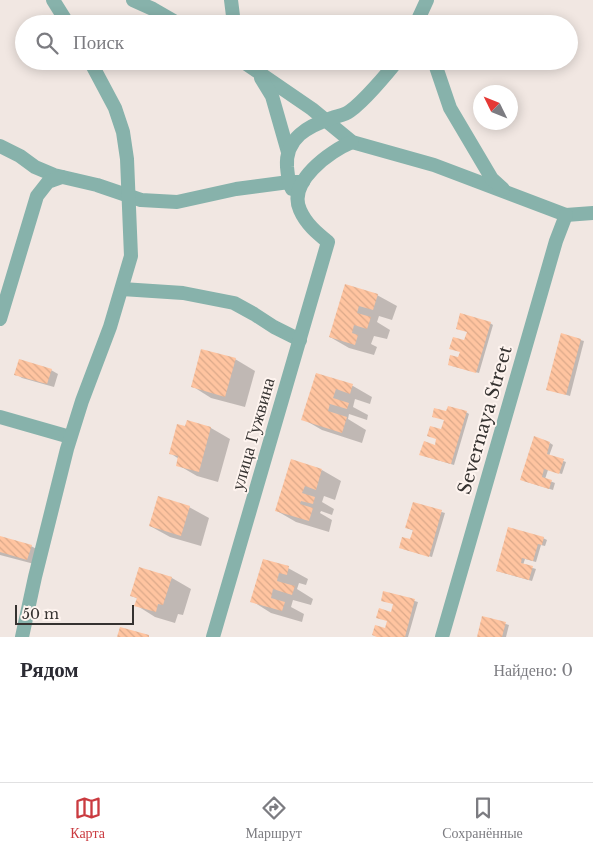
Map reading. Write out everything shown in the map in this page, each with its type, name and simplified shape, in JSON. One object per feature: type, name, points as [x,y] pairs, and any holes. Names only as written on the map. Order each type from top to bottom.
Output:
[{"type":"street","points":[[53,0],[62,15]]},
{"type":"street","points":[[133,0],[164,15]]},
{"type":"street","points":[[231,0],[233,15]]},
{"type":"street","points":[[22,637],[70,437],[110,327],[131,256],[127,159],[123,132],[115,108],[95,70]]},
{"type":"street","points":[[255,70],[272,96],[288,152]]},
{"type":"street","points":[[258,70],[312,109],[352,142],[434,165],[566,214],[593,213]]},
{"type":"street","points":[[296,182],[286,161],[293,141],[301,132],[348,112],[388,70]]},
{"type":"street","points":[[437,70],[450,108],[492,179],[506,192]]},
{"type":"street","points":[[0,146],[20,156],[35,167],[62,177],[97,185],[141,200],[177,202],[236,189],[296,182],[331,152],[352,142]]},
{"type":"street","points":[[0,319],[37,196],[37,186],[33,172],[20,156]]},
{"type":"street","points":[[37,196],[48,182],[62,177]]},
{"type":"street","name":"улица Гужвина","points":[[213,637],[328,242],[313,230],[299,209],[296,182]]},
{"type":"street","name":"Severnaya Street","points":[[442,637],[556,241],[566,214]]},
{"type":"street","points":[[122,289],[167,291],[234,303],[300,340]]},
{"type":"street","points":[[0,417],[70,437]]},
{"type":"building","points":[[345,284],[378,294],[373,310],[359,306],[357,313],[371,317],[367,329],[354,325],[352,333],[358,335],[355,345],[329,337]]},
{"type":"building","points":[[460,313],[491,322],[476,373],[448,365],[450,355],[458,357],[460,352],[449,349],[453,337],[464,340],[467,332],[456,329]]},
{"type":"building","points":[[561,333],[581,339],[566,395],[546,390]]},
{"type":"building","points":[[201,349],[236,358],[225,397],[191,387]]},
{"type":"building","points":[[19,359],[52,369],[47,384],[14,375]]},
{"type":"building","points":[[316,373],[353,384],[350,394],[336,389],[333,398],[349,403],[347,409],[330,404],[328,411],[347,417],[342,433],[301,420]]},
{"type":"building","points":[[448,406],[467,411],[451,464],[419,455],[424,441],[435,445],[436,439],[427,436],[430,426],[441,429],[444,420],[432,417],[434,408],[446,411]]},
{"type":"building","points":[[187,420],[211,427],[199,472],[176,466],[178,456],[169,454],[177,424],[185,426]]},
{"type":"building","points":[[534,436],[550,442],[547,454],[564,459],[559,474],[544,469],[542,477],[552,480],[549,489],[520,480]]},
{"type":"building","points":[[291,459],[322,469],[316,490],[305,486],[302,493],[315,497],[313,504],[301,501],[300,504],[313,508],[309,521],[275,511]]},
{"type":"building","points":[[158,496],[190,506],[181,536],[149,526]]},
{"type":"building","points":[[413,502],[442,510],[429,557],[399,548],[402,537],[410,539],[413,530],[405,528]]},
{"type":"building","points":[[508,527],[544,537],[542,545],[538,544],[533,561],[522,558],[521,563],[533,566],[529,580],[496,571]]},
{"type":"building","points":[[0,536],[32,545],[27,560],[0,552]]},
{"type":"building","points":[[263,559],[289,566],[287,575],[279,573],[277,581],[295,586],[292,595],[273,589],[271,598],[285,602],[282,611],[250,602]]},
{"type":"building","points":[[139,567],[172,577],[163,605],[158,604],[156,612],[134,606],[137,598],[130,596]]},
{"type":"building","points":[[383,591],[415,599],[405,637],[377,637],[372,635],[375,625],[385,628],[387,621],[376,618],[379,608],[391,612],[393,604],[381,601]]},
{"type":"building","points":[[482,616],[506,622],[502,637],[477,637]]},
{"type":"building","points":[[120,627],[149,635],[149,637],[117,637]]}]
